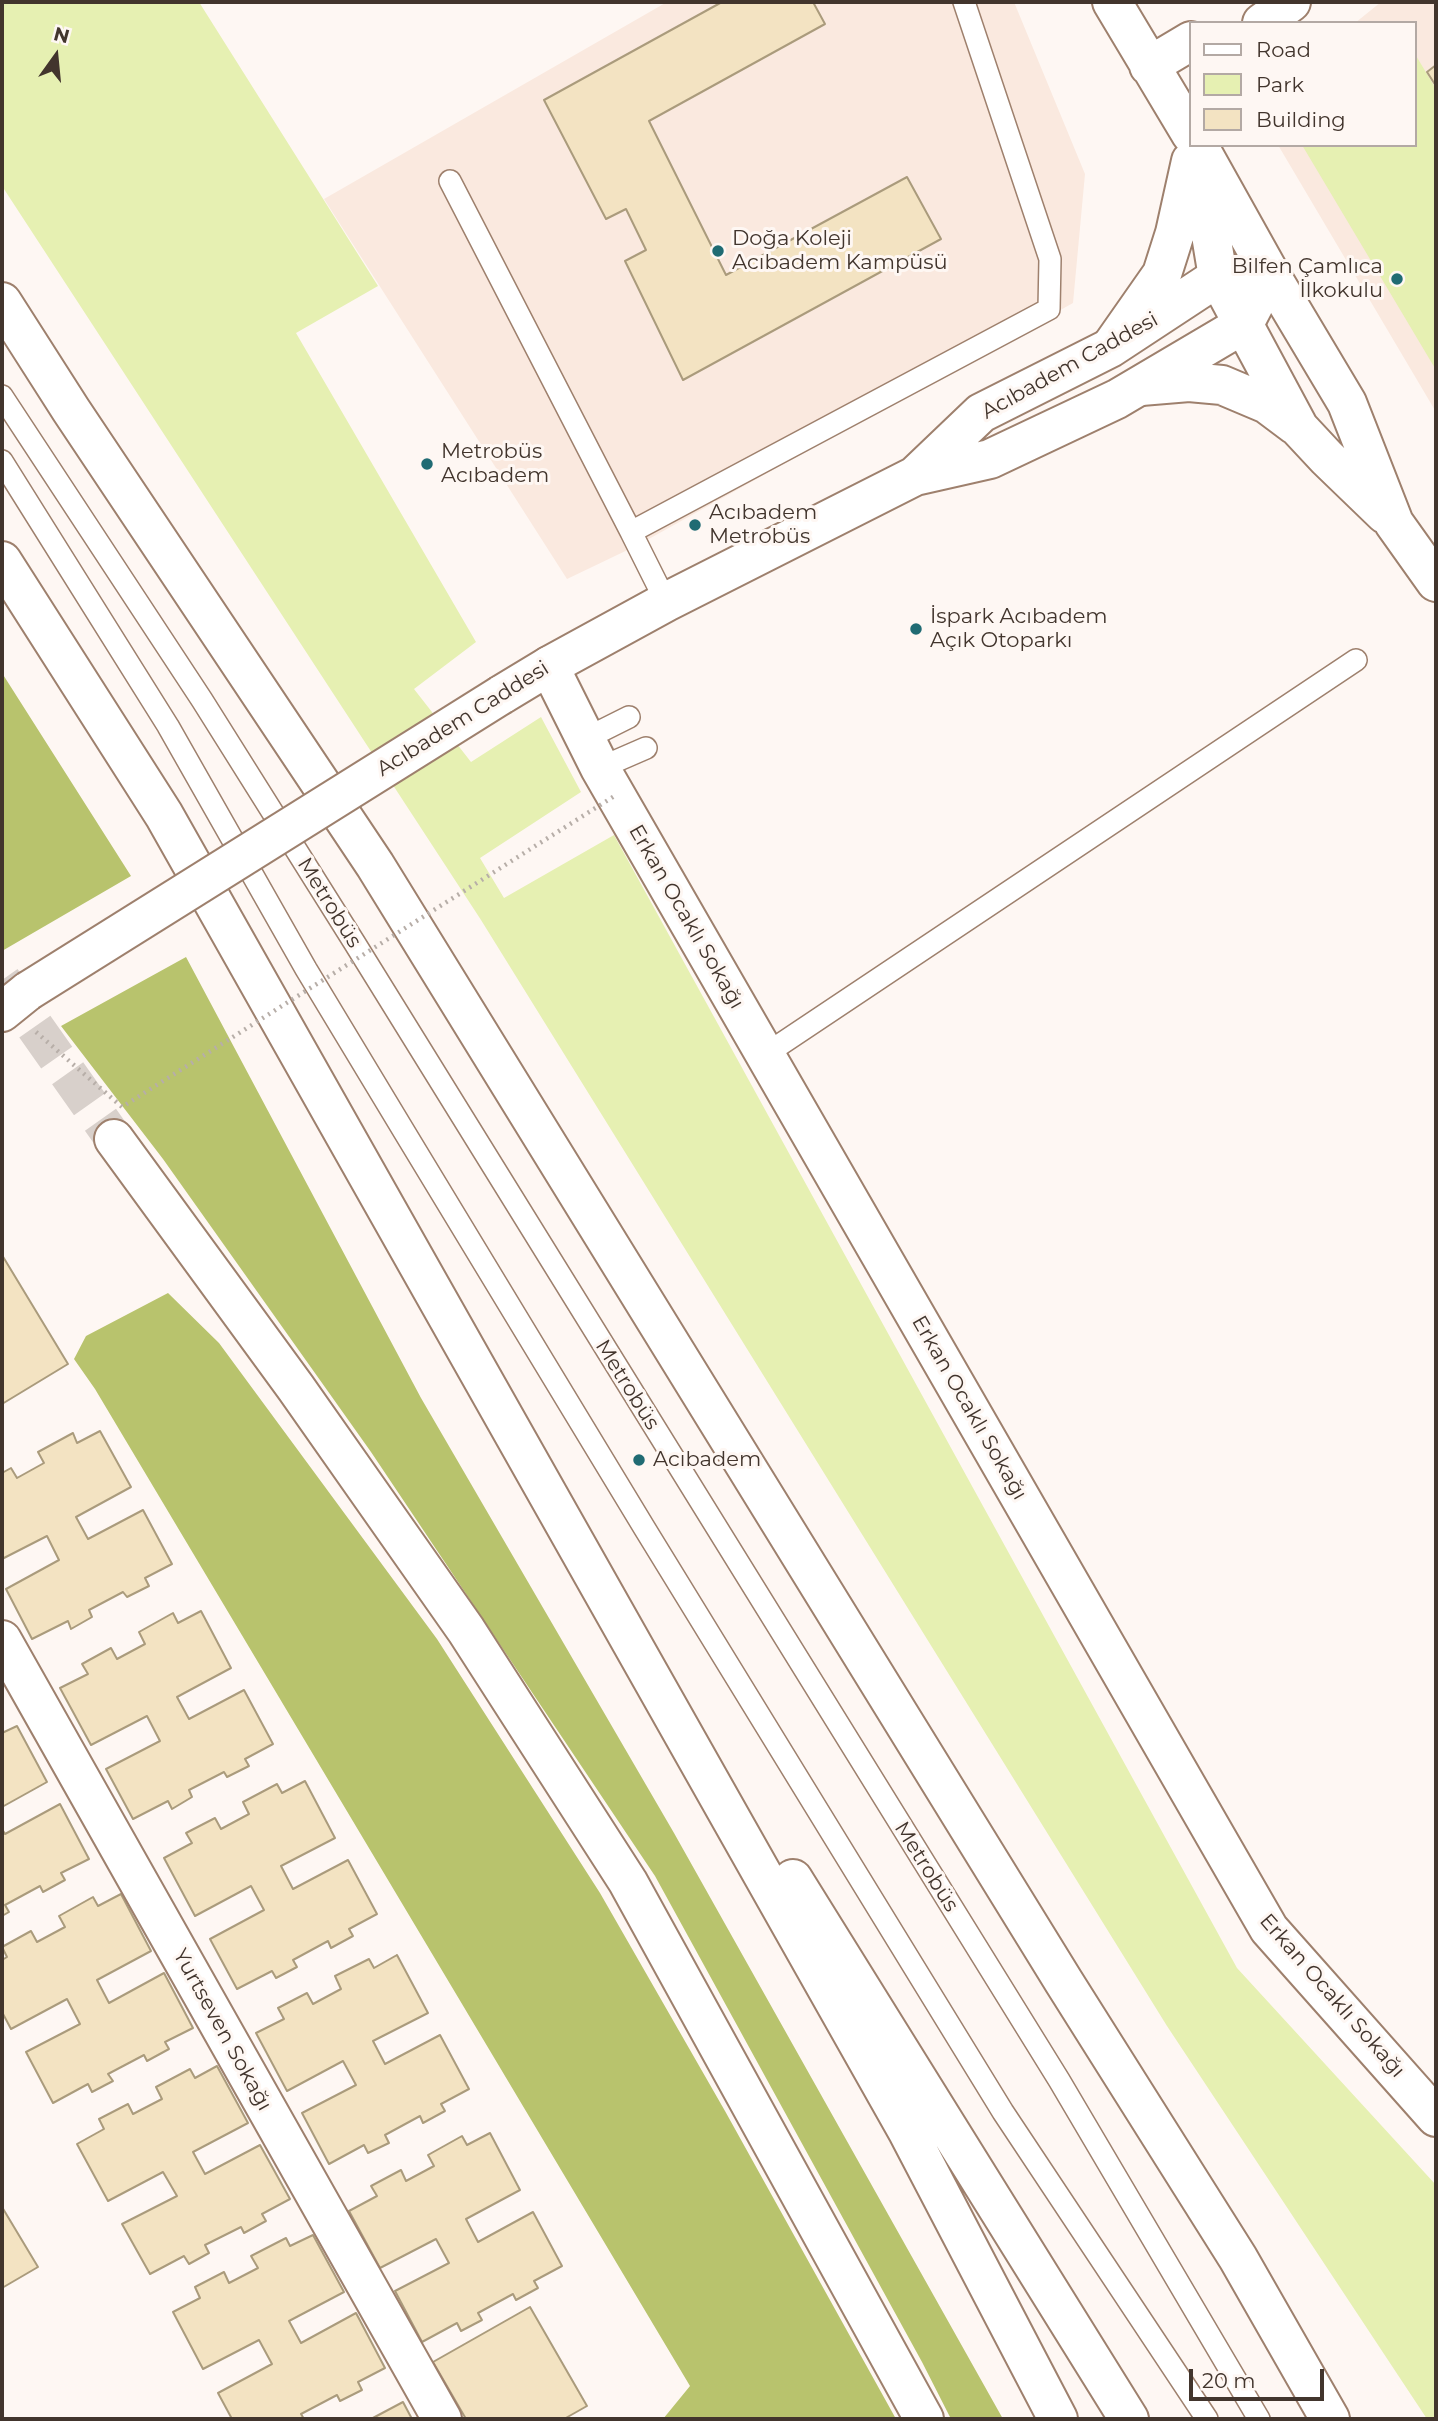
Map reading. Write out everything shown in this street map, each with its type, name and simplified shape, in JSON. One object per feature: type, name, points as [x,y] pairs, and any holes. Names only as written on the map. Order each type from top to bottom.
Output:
[{"type":"main road","points":[[1112,2],[1190,132]]},
{"type":"main road","points":[[1265,21],[1291,2]]},
{"type":"main road","points":[[1149,65],[1190,42]]},
{"type":"main road","points":[[1196,147],[1218,277],[1299,428],[1394,523],[1436,582]]},
{"type":"main road","points":[[1110,348],[1162,274],[1175,233],[1196,147]]},
{"type":"main road","points":[[1197,147],[1347,403],[1394,523]]},
{"type":"main road","points":[[1218,277],[1270,274]]},
{"type":"main road","points":[[1244,324],[1270,274]]},
{"type":"main road","name":"Acıbadem Caddesi","points":[[915,476],[981,413],[1110,348],[1218,277]]},
{"type":"main road","points":[[2,302],[86,433],[375,865],[1057,1971],[1238,2258],[1330,2419]]},
{"type":"main road","name":"Acıbadem Caddesi","points":[[16,1009],[549,666],[666,602],[915,476],[990,459],[1141,386],[1244,324]]},
{"type":"main road","name":"Acıbadem Caddesi","points":[[1141,386],[1189,382],[1222,385],[1267,404],[1299,428]]},
{"type":"main road","points":[[2,561],[164,815],[908,2132],[1058,2419]]},
{"type":"main road","name":"Erkan Ocaklı Sokağı","points":[[549,666],[600,767],[1269,1929],[1436,2117]]},
{"type":"main road","points":[[114,1139],[296,1388],[466,1630],[628,1882],[924,2419]]},
{"type":"main road","points":[[493,1399],[1129,2419]]},
{"type":"main road","name":"Yurtseven Sokağı","points":[[2,1640],[442,2419]]},
{"type":"lane","points":[[631,532],[1049,309],[1050,258],[964,2]]},
{"type":"lane","points":[[450,181],[666,602]]},
{"type":"lane","name":"Metrobüs","points":[[2,396],[202,700],[354,942],[739,1568],[1059,2080],[1259,2419]]},
{"type":"lane","points":[[2,461],[168,726],[306,969],[645,1529],[974,2064],[1207,2419]]},
{"type":"lane","points":[[765,1054],[1356,660]]},
{"type":"lane","points":[[600,767],[629,717]]},
{"type":"lane","points":[[600,767],[646,748]]},
{"type":"path","points":[[16,1009],[122,1107],[600,767]]},
{"type":"shaded area","name":"Doğa Koleji Acıbadem Kampüsü","points":[[667,2],[1014,2],[1085,174],[1073,303],[638,545],[567,579],[324,199]]},
{"type":"shaded area","name":"Bilfen Çamlıca İlkokulu","points":[[1381,2],[1436,2],[1436,412],[1279,147],[1417,147],[1417,21],[1357,21]]},
{"type":"green space","points":[[2,2],[199,2],[378,286],[296,333],[476,642],[414,689],[471,762],[541,717],[581,792],[480,858],[504,898],[614,835],[1237,1968],[1436,2185],[1436,2419],[1427,2419],[1167,2026],[481,920],[2,186]]},
{"type":"green space","name":"Bilfen Çamlıca İlkokulu","points":[[1417,57],[1436,89],[1436,370],[1303,147],[1417,147]]},
{"type":"green space","points":[[2,673],[131,876],[2,951]]},
{"type":"green space","points":[[186,957],[421,1398],[674,1833],[1003,2419],[951,2419],[655,1876],[371,1452],[163,1159],[61,1026]]},
{"type":"green space","points":[[168,1293],[219,1343],[437,1639],[600,1893],[896,2419],[663,2419],[690,2386],[95,1389],[74,1359],[86,1336]]},
{"type":"building","points":[[722,2],[813,2],[825,24],[649,121],[726,275],[907,177],[941,239],[683,380],[625,261],[646,250],[626,209],[606,219],[544,100]]},
{"type":"building","points":[[1436,65],[1436,86],[1427,72]]},
{"type":"building","points":[[2,1255],[68,1364],[2,1404]]},
{"type":"building","points":[[100,1431],[131,1487],[76,1517],[88,1539],[143,1510],[172,1564],[145,1578],[149,1586],[127,1597],[123,1592],[89,1610],[92,1617],[71,1629],[68,1621],[32,1639],[6,1589],[59,1560],[47,1536],[2,1559],[2,1473],[11,1468],[17,1478],[44,1463],[38,1452],[73,1433],[77,1443]]},
{"type":"building","points":[[201,1611],[231,1668],[177,1697],[189,1719],[244,1690],[273,1744],[245,1759],[249,1766],[227,1777],[224,1772],[189,1790],[192,1797],[172,1809],[168,1801],[133,1819],[106,1769],[160,1741],[147,1716],[91,1745],[60,1688],[88,1674],[82,1664],[111,1648],[117,1659],[145,1644],[139,1632],[173,1613],[178,1623]]},
{"type":"building","points":[[17,1726],[47,1782],[2,1807],[2,1733]]},
{"type":"building","points":[[305,1781],[335,1838],[281,1866],[293,1889],[348,1860],[377,1914],[349,1929],[353,1936],[331,1948],[328,1941],[293,1960],[297,1967],[276,1978],[272,1971],[237,1989],[210,1939],[264,1910],[251,1886],[195,1916],[164,1858],[192,1843],[186,1833],[215,1818],[221,1829],[249,1814],[243,1802],[277,1784],[282,1793]]},
{"type":"building","points":[[60,1804],[89,1859],[61,1873],[65,1880],[43,1892],[40,1886],[5,1905],[9,1912],[2,1916],[2,1829],[5,1834]]},
{"type":"building","points":[[121,1894],[151,1951],[97,1980],[109,2003],[164,1973],[193,2028],[165,2042],[169,2049],[147,2061],[144,2055],[108,2074],[113,2081],[92,2092],[88,2084],[53,2103],[26,2052],[80,2024],[67,1999],[11,2029],[2,2012],[2,1960],[7,1957],[2,1947],[31,1931],[37,1942],[65,1927],[59,1916],[93,1897],[98,1906]]},
{"type":"building","points":[[397,1955],[428,2013],[373,2041],[385,2064],[440,2035],[469,2089],[441,2104],[445,2111],[423,2123],[420,2116],[385,2135],[389,2143],[368,2153],[364,2145],[329,2164],[302,2113],[356,2085],[343,2061],[287,2091],[256,2033],[284,2019],[278,2008],[307,1993],[313,2004],[341,1989],[335,1976],[369,1959],[374,1968]]},
{"type":"building","points":[[217,2066],[248,2123],[193,2152],[205,2174],[260,2145],[290,2199],[262,2214],[266,2221],[244,2233],[241,2227],[205,2245],[209,2253],[189,2264],[184,2256],[150,2274],[122,2224],[177,2196],[163,2172],[108,2201],[77,2144],[104,2129],[99,2119],[128,2104],[133,2114],[162,2099],[156,2087],[190,2069],[195,2078]]},
{"type":"building","points":[[490,2133],[520,2190],[466,2219],[478,2242],[533,2212],[562,2266],[534,2281],[538,2288],[516,2300],[513,2294],[478,2313],[482,2320],[461,2331],[457,2323],[422,2342],[395,2291],[449,2263],[436,2239],[380,2268],[349,2211],[377,2196],[371,2186],[401,2170],[406,2181],[434,2166],[428,2155],[462,2136],[467,2145]]},
{"type":"building","points":[[2,2207],[38,2267],[2,2288]]},
{"type":"building","points":[[313,2235],[344,2292],[289,2321],[301,2343],[356,2313],[385,2368],[358,2382],[362,2390],[340,2401],[337,2395],[301,2414],[304,2419],[232,2419],[218,2393],[272,2364],[259,2340],[203,2369],[173,2312],[200,2298],[195,2287],[224,2272],[229,2283],[258,2268],[251,2256],[286,2238],[290,2246]]},
{"type":"building","points":[[530,2307],[587,2406],[564,2419],[466,2419],[433,2362]]},
{"type":"building","points":[[403,2402],[412,2419],[371,2419]]},
{"type":"tunnel","points":[[2,980],[114,1139]]},
{"type":"place","name":"Doğa Koleji Acıbadem Kampüsü","points":[[718,251]]},
{"type":"place","name":"Bilfen Çamlıca İlkokulu","points":[[1397,279]]},
{"type":"place","name":"Metrobüs Acıbadem","points":[[427,464]]},
{"type":"place","name":"Acıbadem Metrobüs","points":[[695,525]]},
{"type":"place","name":"İspark Acıbadem Açık Otoparkı","points":[[916,629]]},
{"type":"place","name":"Acıbadem","points":[[639,1460]]}]
